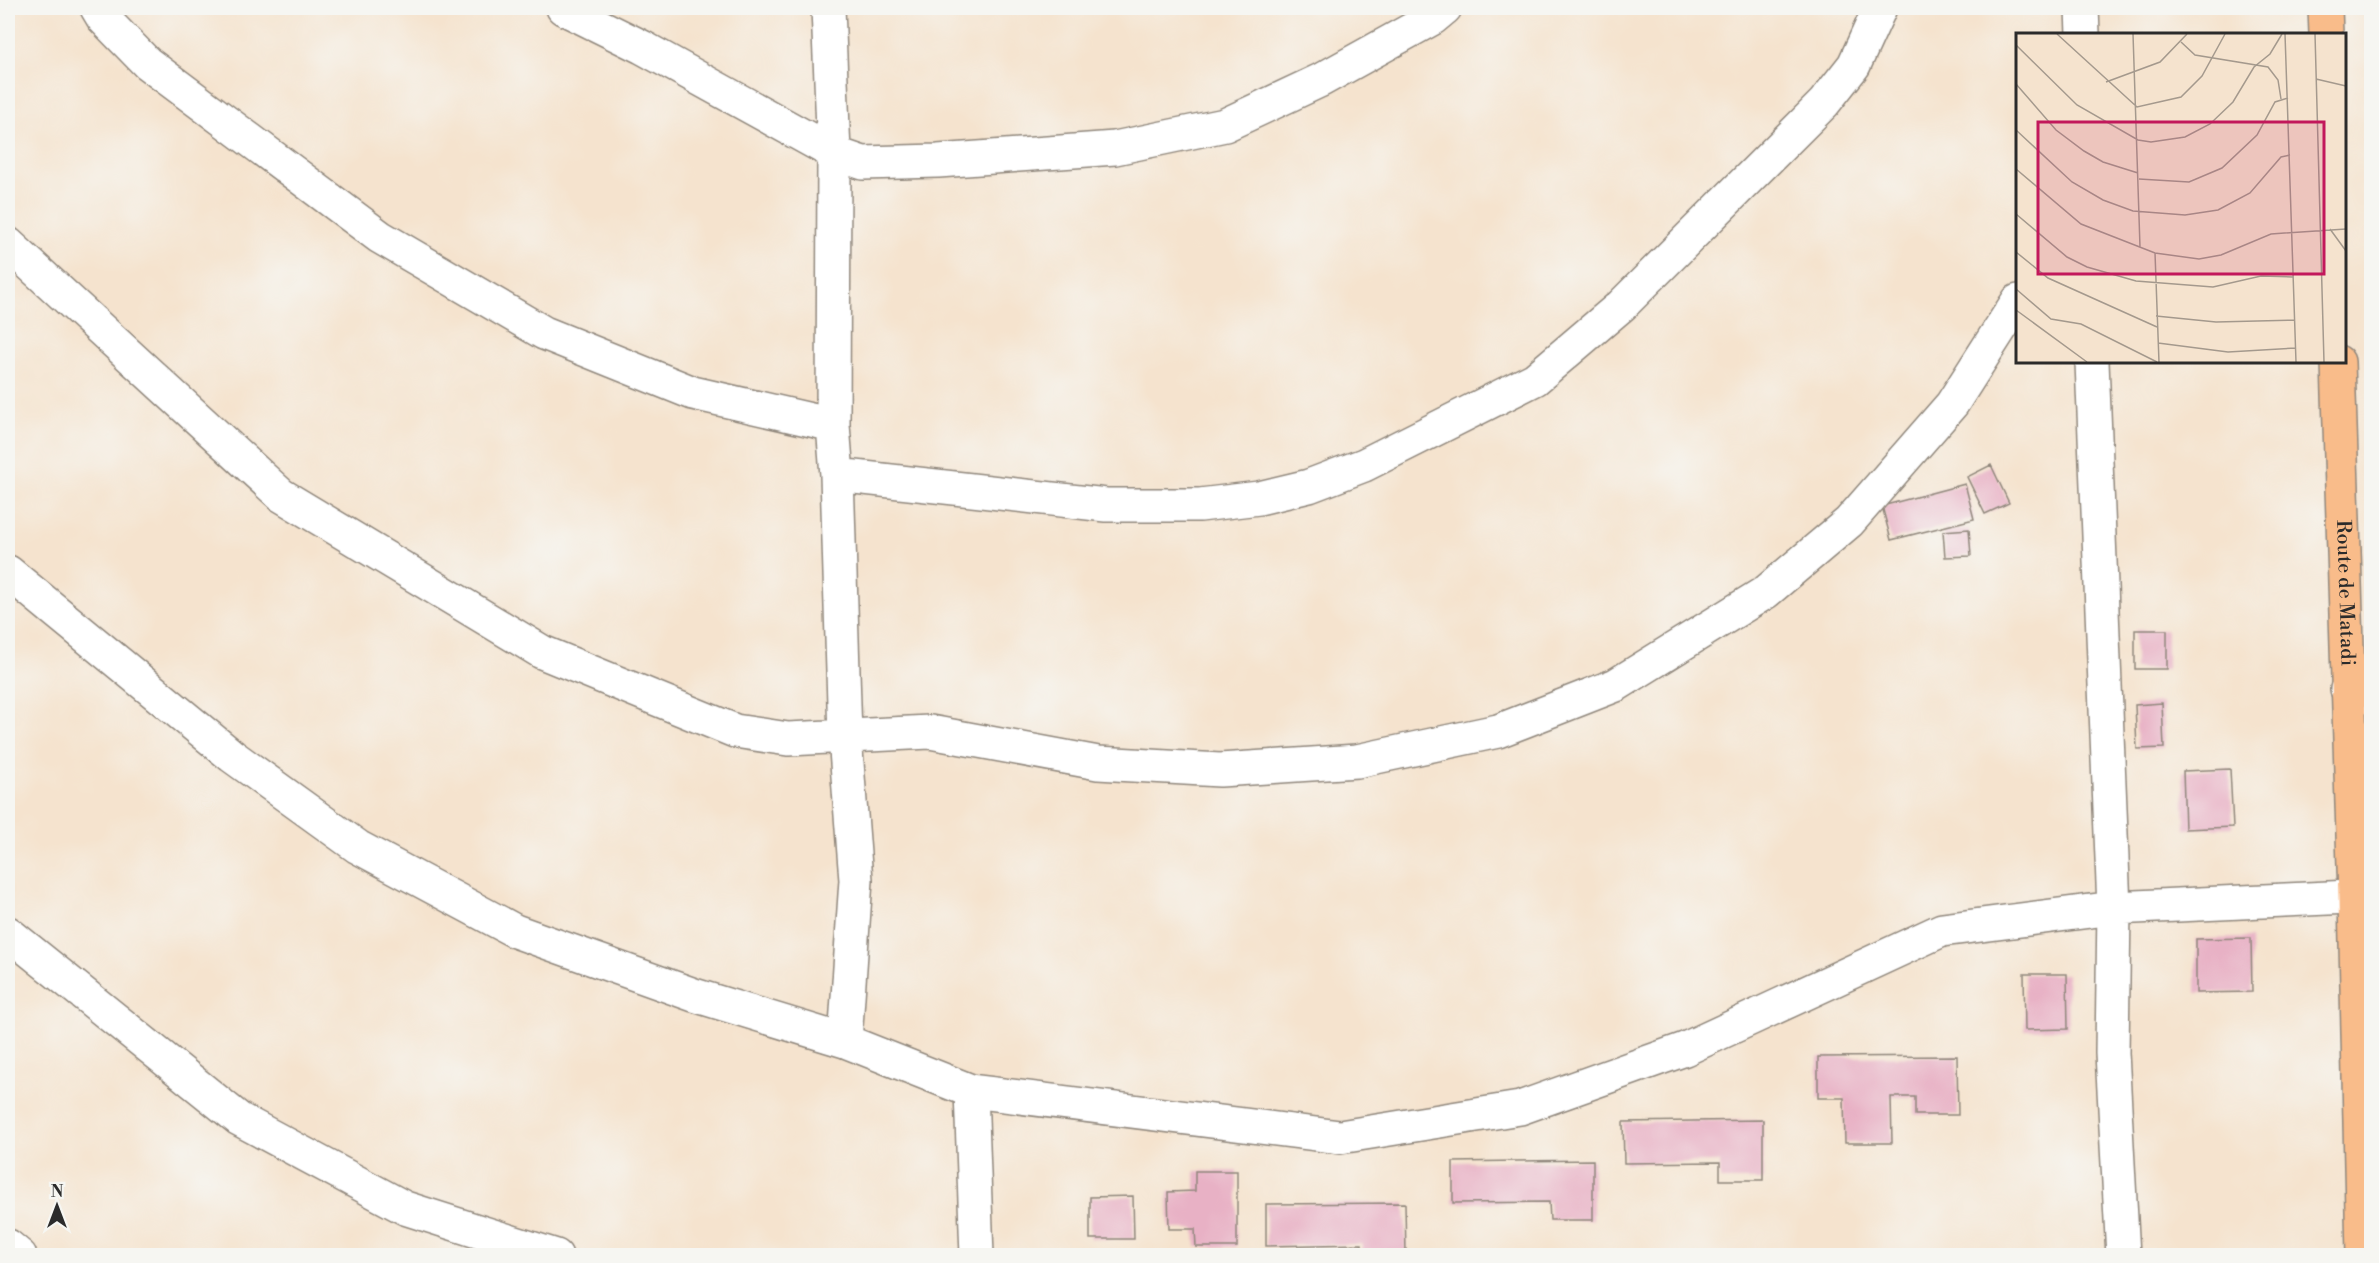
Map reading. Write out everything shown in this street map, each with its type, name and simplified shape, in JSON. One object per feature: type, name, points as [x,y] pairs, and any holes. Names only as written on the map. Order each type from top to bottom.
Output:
[{"type":"highway","points":[[2325,8],[2326,33]]},
{"type":"highway","name":"Route de Matadi","points":[[2338,363],[2359,693],[2366,891],[2363,1256]]},
{"type":"street","points":[[97,8],[103,18],[147,63],[380,237],[544,333],[693,393],[833,425]]},
{"type":"street","points":[[563,8],[642,47],[834,153],[863,163],[938,161],[1115,148],[1225,125],[1321,80],[1433,18],[1445,8]]},
{"type":"street","points":[[828,8],[834,153],[833,425],[837,475],[844,737],[856,880],[845,1041]]},
{"type":"street","points":[[837,475],[1106,505],[1200,505],[1259,498],[1309,486],[1364,465],[1535,379],[1622,304],[1824,103],[1854,65],[1880,8]]},
{"type":"street","points":[[2082,8],[2083,33]]},
{"type":"street","points":[[8,244],[281,495],[542,652],[735,731],[788,739],[930,732],[1098,764],[1220,770],[1357,761],[1498,731],[1616,685],[1766,592],[1849,522],[1953,404],[2016,304]]},
{"type":"street","points":[[2092,363],[2114,908],[2112,1053],[2122,1256]]},
{"type":"street","points":[[8,572],[232,756],[358,847],[515,931],[694,995],[845,1041],[971,1090],[1340,1137],[1520,1108],[1685,1048],[1941,930],[2114,908],[2366,891]]},
{"type":"street","points":[[8,933],[239,1119],[405,1208],[556,1256]]},
{"type":"street","points":[[971,1090],[977,1256]]},
{"type":"street","points":[[8,1246],[20,1256]]},
{"type":"building","points":[[1991,465],[2009,503],[1985,514],[1967,477]]},
{"type":"building","points":[[1965,484],[1974,519],[1891,540],[1882,506]]},
{"type":"building","points":[[1969,529],[1971,556],[1945,557],[1943,531]]},
{"type":"building","points":[[2135,630],[2167,630],[2167,669],[2135,669]]},
{"type":"building","points":[[2162,703],[2164,748],[2137,749],[2135,705]]},
{"type":"building","points":[[2230,769],[2233,827],[2185,829],[2183,771]]},
{"type":"building","points":[[2251,938],[2252,992],[2196,993],[2196,939]]},
{"type":"building","points":[[2024,974],[2067,974],[2068,1029],[2025,1030]]},
{"type":"building","points":[[1957,1056],[1958,1115],[1915,1115],[1915,1097],[1891,1097],[1892,1143],[1845,1143],[1844,1098],[1818,1098],[1818,1057]]},
{"type":"building","points":[[1763,1120],[1763,1180],[1720,1180],[1720,1162],[1624,1163],[1623,1122]]},
{"type":"building","points":[[1593,1160],[1593,1220],[1550,1220],[1549,1202],[1453,1203],[1453,1162]]},
{"type":"building","points":[[1195,1171],[1237,1171],[1237,1247],[1196,1247],[1195,1229],[1169,1229],[1168,1192],[1195,1191]]},
{"type":"building","points":[[1133,1196],[1134,1239],[1090,1239],[1090,1197]]},
{"type":"building","points":[[1405,1203],[1406,1256],[1362,1256],[1362,1244],[1266,1246],[1266,1204]]}]
